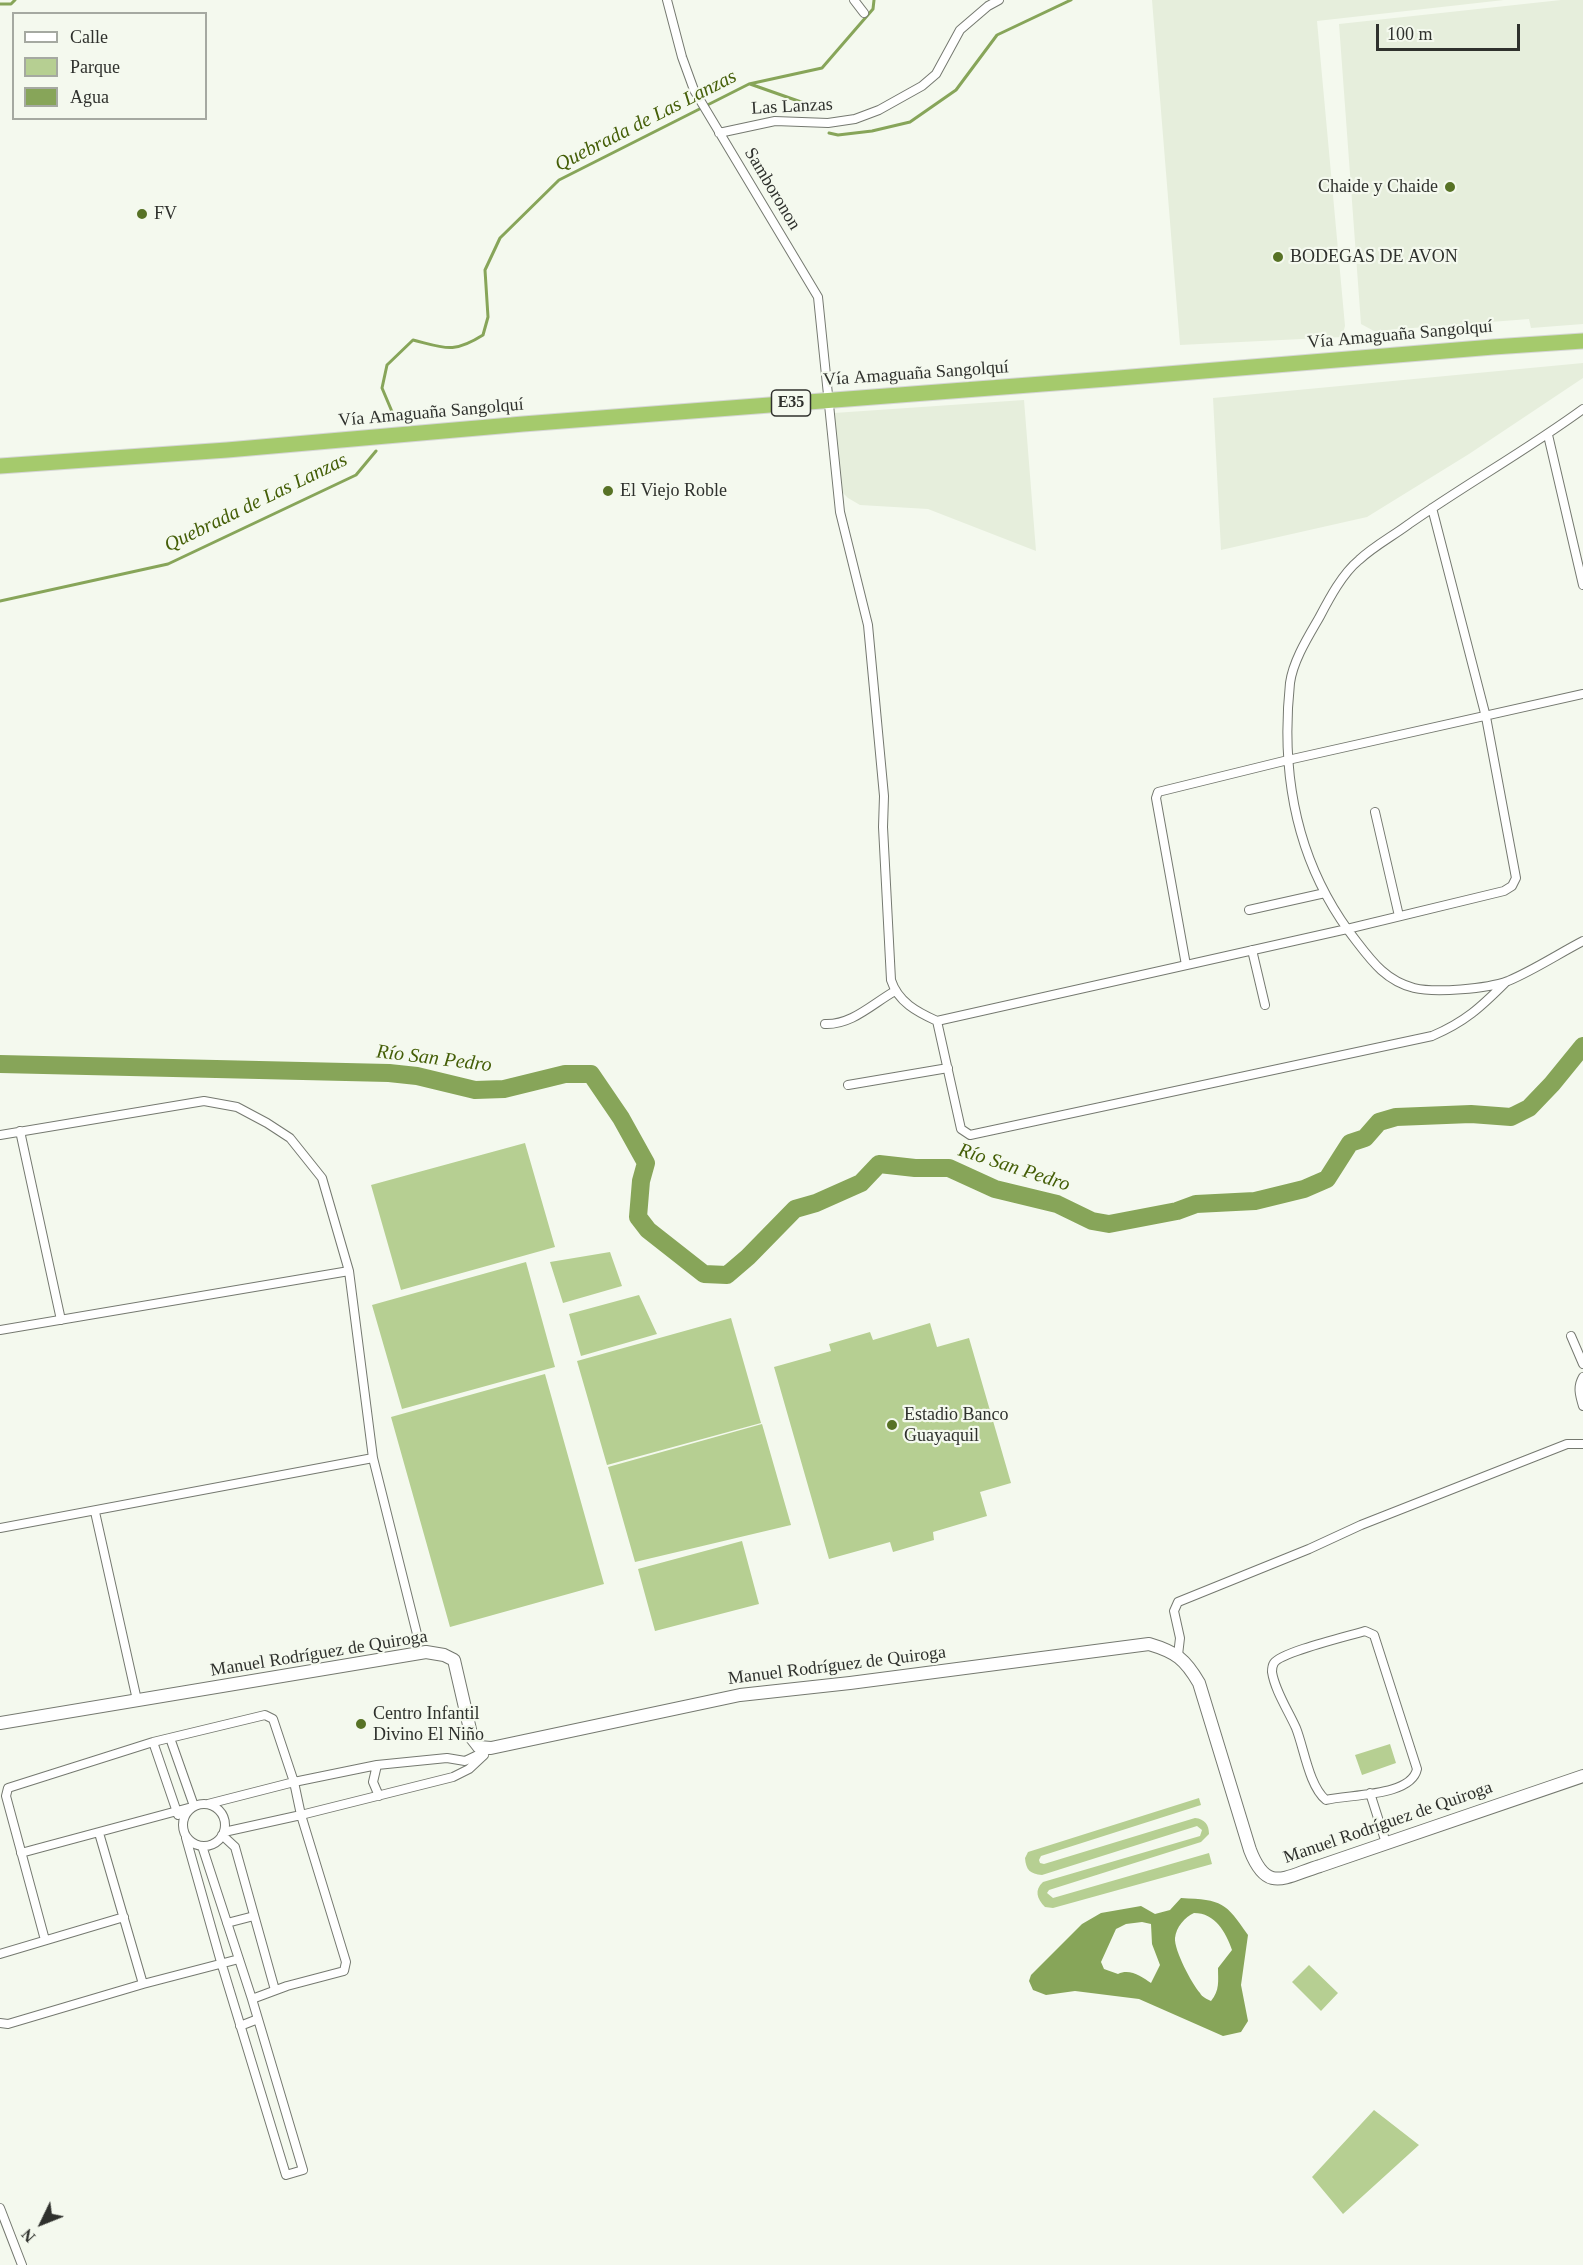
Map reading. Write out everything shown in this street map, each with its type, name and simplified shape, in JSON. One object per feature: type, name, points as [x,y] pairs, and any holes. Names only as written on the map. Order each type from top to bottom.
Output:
[{"type":"highway","name":"Vía Amaguaña Sangolquí","points":[[0,466],[226,450],[524,424],[1583,341]]},
{"type":"street","name":"Samboronon","points":[[667,0],[682,57],[694,90],[818,297],[840,512],[868,625],[882,777],[890,968],[895,991]]},
{"type":"street","points":[[854,0],[864,13]]},
{"type":"street","name":"Las Lanzas","points":[[717,130],[775,121],[828,123],[855,119],[879,110],[922,86],[936,74],[960,30],[986,3],[999,0]]},
{"type":"street","points":[[1506,982],[1456,990],[1415,988],[1393,981],[1374,964],[1347,929],[1312,869],[1299,832],[1288,760],[1290,682],[1294,668],[1319,618],[1347,573],[1359,560],[1432,508],[1548,435],[1583,409]]},
{"type":"street","points":[[1548,435],[1583,585]]},
{"type":"street","points":[[825,1024],[838,1024],[853,1019],[895,991],[901,999],[921,1014],[937,1021],[1347,929],[1504,891],[1512,886],[1516,878],[1485,717],[1432,508]]},
{"type":"street","points":[[1186,966],[1156,798],[1158,792],[1288,760],[1583,694]]},
{"type":"street","points":[[1374,812],[1399,916]]},
{"type":"street","points":[[1249,910],[1325,893]]},
{"type":"street","points":[[937,1021],[961,1129],[970,1135],[1432,1036],[1455,1026],[1476,1012],[1506,982],[1583,941]]},
{"type":"street","points":[[1252,951],[1265,1005]]},
{"type":"street","points":[[848,1084],[948,1068]]},
{"type":"street","points":[[0,1135],[204,1101],[237,1107],[290,1138],[322,1178],[349,1271],[373,1458],[417,1634]]},
{"type":"street","points":[[20,1131],[61,1320]]},
{"type":"street","points":[[0,1330],[349,1271]]},
{"type":"street","points":[[1571,1336],[1583,1364]]},
{"type":"street","points":[[1583,1377],[1580,1383],[1580,1396],[1583,1406]]},
{"type":"street","points":[[1178,1655],[1180,1638],[1174,1611],[1178,1602],[1309,1549],[1361,1525],[1538,1455],[1567,1444],[1583,1444]]},
{"type":"street","points":[[0,1528],[373,1458]]},
{"type":"street","points":[[95,1512],[137,1700]]},
{"type":"street","points":[[1365,1631],[1374,1635],[1417,1769],[1415,1776],[1407,1784],[1370,1793],[1326,1800],[1322,1797],[1311,1774],[1297,1731],[1277,1688],[1272,1671],[1275,1661],[1288,1654],[1365,1631]]},
{"type":"street","name":"Manuel Rodríguez de Quiroga","points":[[0,1723],[414,1654],[436,1653],[454,1660],[472,1738],[479,1747],[491,1748],[740,1695],[1149,1644],[1178,1655],[1189,1666],[1199,1683],[1250,1850],[1262,1874],[1267,1878],[1276,1880],[1583,1776]]},
{"type":"street","points":[[45,1940],[6,1796],[8,1788],[153,1742],[265,1715],[269,1716],[275,1722],[294,1782],[301,1815],[346,1962],[346,1969],[334,1975],[252,1998]]},
{"type":"street","points":[[170,1738],[193,1806]]},
{"type":"street","points":[[153,1742],[182,1824],[221,1962],[286,2175],[303,2170],[252,1998],[202,1846]]},
{"type":"street","points":[[21,1853],[193,1806],[294,1782],[377,1765],[447,1758],[465,1761],[491,1748]]},
{"type":"street","points":[[223,1834],[453,1777],[469,1768],[491,1748]]},
{"type":"street","points":[[377,1765],[373,1782],[379,1796]]},
{"type":"street","points":[[1370,1793],[1386,1843]]},
{"type":"street","points":[[186,1838],[202,1846],[214,1844],[223,1834],[225,1826],[222,1814],[214,1806],[208,1804]]},
{"type":"street","points":[[182,1824],[187,1811],[193,1806]]},
{"type":"street","points":[[99,1833],[143,1984]]},
{"type":"street","points":[[223,1834],[235,1847],[275,1990]]},
{"type":"street","points":[[227,1923],[254,1916]]},
{"type":"street","points":[[0,1954],[124,1917]]},
{"type":"street","points":[[0,2024],[8,2024],[238,1959]]},
{"type":"street","points":[[240,2025],[258,2019]]},
{"type":"street","points":[[0,2208],[22,2265]]},
{"type":"shaded area","points":[[1152,0],[1504,0],[1317,21],[1345,326],[1342,337],[1180,345]]},
{"type":"shaded area","points":[[1561,0],[1583,0],[1583,324],[1531,328],[1529,319],[1374,331],[1361,324],[1339,24]]},
{"type":"shaded area","points":[[1583,363],[1583,378],[1469,454],[1367,517],[1221,550],[1213,398]]},
{"type":"shaded area","points":[[1024,400],[1036,551],[928,509],[860,505],[841,491],[834,413]]},
{"type":"green space","points":[[525,1143],[555,1247],[401,1290],[371,1185]]},
{"type":"green space","points":[[610,1252],[622,1286],[563,1303],[550,1262]]},
{"type":"green space","points":[[526,1262],[555,1367],[402,1409],[372,1305]]},
{"type":"green space","points":[[639,1295],[657,1334],[581,1356],[569,1314]]},
{"type":"green space","points":[[731,1318],[761,1423],[607,1465],[577,1361]]},
{"type":"green space","name":"Estadio Banco Guayaquil","points":[[930,1323],[937,1347],[969,1338],[1011,1483],[980,1492],[987,1516],[933,1532],[934,1540],[893,1552],[890,1542],[829,1559],[774,1367],[831,1351],[829,1344],[870,1332],[873,1340]]},
{"type":"green space","points":[[545,1374],[604,1584],[450,1627],[391,1417]]},
{"type":"green space","points":[[762,1424],[791,1525],[635,1562],[608,1467]]},
{"type":"green space","points":[[742,1541],[759,1604],[655,1631],[638,1569]]},
{"type":"green space","points":[[1390,1744],[1396,1763],[1362,1775],[1355,1755]]},
{"type":"green space","points":[[1199,1798],[1201,1805],[1041,1856],[1039,1860],[1044,1864],[1195,1818],[1204,1821],[1208,1828],[1209,1834],[1201,1842],[1049,1890],[1047,1893],[1053,1898],[1209,1853],[1212,1864],[1053,1908],[1045,1907],[1040,1901],[1038,1888],[1043,1882],[1200,1836],[1202,1830],[1197,1826],[1042,1875],[1034,1874],[1026,1866],[1025,1858],[1028,1852]]},
{"type":"green space","points":[[1309,1965],[1338,1993],[1321,2011],[1292,1982]]},
{"type":"green space","points":[[1374,2110],[1419,2145],[1343,2214],[1312,2177]]},
{"type":"water","points":[[1181,1898],[1215,1902],[1228,1909],[1248,1935],[1241,1985],[1248,2021],[1241,2032],[1223,2036],[1139,1999],[1075,1991],[1046,1995],[1033,1990],[1029,1981],[1031,1975],[1082,1924],[1101,1913],[1141,1906],[1155,1914],[1170,1910]],"holes":[[[1194,1913],[1214,1920],[1232,1950],[1218,1968],[1217,1989],[1211,2001],[1202,1996],[1193,1982],[1175,1943],[1179,1926]],[[1142,1922],[1151,1924],[1152,1944],[1160,1965],[1151,1983],[1131,1973],[1118,1974],[1104,1969],[1101,1962],[1116,1929],[1126,1924]]]},
{"type":"waterway","points":[[0,4],[11,4],[15,0]]},
{"type":"waterway","name":"Quebrada de Las Lanzas","points":[[393,414],[382,388],[387,365],[413,340],[449,348],[464,345],[483,335],[488,317],[485,270],[500,238],[559,180],[749,84],[822,68],[873,9],[874,0]]},
{"type":"waterway","points":[[829,133],[838,135],[872,131],[910,122],[956,90],[997,35],[1071,0]]},
{"type":"waterway","points":[[750,84],[821,109]]},
{"type":"waterway","name":"Quebrada de Las Lanzas","points":[[0,601],[168,564],[356,475],[376,451]]},
{"type":"waterway","name":"Río San Pedro","points":[[0,1064],[389,1073],[417,1076],[475,1090],[504,1089],[565,1074],[591,1074],[621,1118],[646,1163],[641,1181],[638,1217],[648,1230],[704,1274],[727,1275],[795,1209],[816,1203],[861,1183],[879,1164],[915,1168],[949,1168],[995,1189],[1057,1204],[1092,1221],[1109,1224],[1177,1211],[1196,1204],[1255,1201],[1304,1189],[1327,1179],[1350,1143],[1365,1138],[1379,1122],[1396,1117],[1471,1114],[1511,1117],[1529,1108],[1583,1046]]},
{"type":"place","name":"Chaide y Chaide","points":[[1450,187]]},
{"type":"place","name":"FV","points":[[142,214]]},
{"type":"place","name":"BODEGAS DE AVON","points":[[1278,257]]},
{"type":"place","name":"El Viejo Roble","points":[[608,491]]},
{"type":"place","name":"Estadio Banco Guayaquil","points":[[892,1425]]},
{"type":"place","name":"Centro Infantil Divino El Niño","points":[[361,1724]]}]
